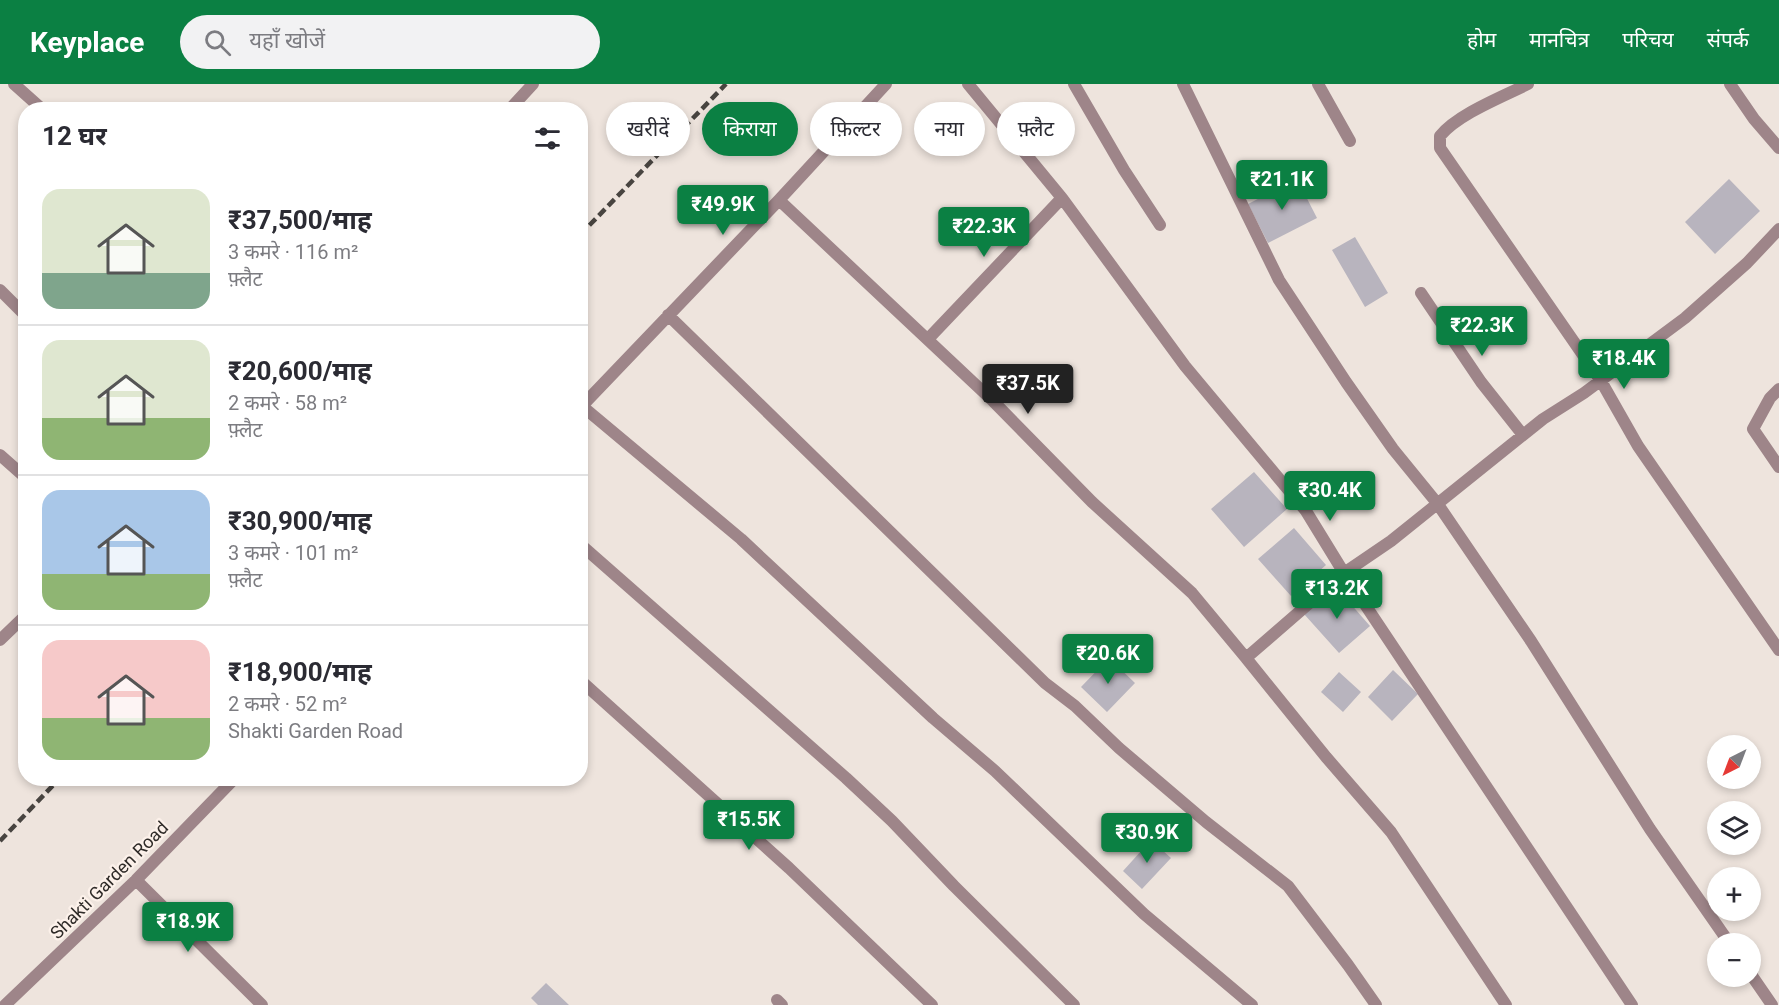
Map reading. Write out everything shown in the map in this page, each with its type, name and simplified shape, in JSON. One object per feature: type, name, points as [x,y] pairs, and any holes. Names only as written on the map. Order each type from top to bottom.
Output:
[{"type":"street","points":[[14,84],[34,102]]},
{"type":"street","points":[[516,102],[533,84]]},
{"type":"street","points":[[588,400],[779,200],[886,84]]},
{"type":"street","points":[[968,84],[1062,198],[1185,366],[1306,511],[1344,573],[1632,1005]]},
{"type":"street","points":[[1074,84],[1124,170],[1160,225]]},
{"type":"street","points":[[1183,84],[1279,280],[1346,382],[1393,449],[1437,503],[1531,641],[1650,829],[1722,933]]},
{"type":"street","points":[[1318,84],[1350,141]]},
{"type":"street","points":[[1528,84],[1447,127],[1440,136],[1440,148],[1601,381],[1638,446],[1779,650]]},
{"type":"street","points":[[1730,84],[1754,119],[1779,148]]},
{"type":"street","points":[[928,339],[1062,198]]},
{"type":"street","points":[[779,200],[993,400],[1092,502],[1192,593],[1326,757],[1391,832],[1506,1005]]},
{"type":"street","points":[[1246,658],[1344,573],[1391,541],[1543,419],[1601,381],[1685,318],[1747,263],[1779,229]]},
{"type":"street","points":[[0,290],[18,308]]},
{"type":"street","points":[[1421,293],[1481,382],[1523,435]]},
{"type":"street","points":[[668,315],[1045,682],[1206,822],[1288,886],[1376,1005]]},
{"type":"street","points":[[1779,389],[1770,398],[1753,429],[1779,467]]},
{"type":"street","points":[[588,413],[741,539],[933,718],[995,771],[1144,914],[1252,1005]]},
{"type":"street","points":[[0,455],[18,471]]},
{"type":"street","points":[[588,551],[846,778],[1074,1005]]},
{"type":"street","points":[[0,640],[18,623]]},
{"type":"street","points":[[588,687],[789,868],[932,1005]]},
{"type":"street","name":"Shakti Garden Road","points":[[5,1005],[136,880],[227,786]]},
{"type":"street","points":[[136,880],[262,1005]]},
{"type":"street","points":[[1760,987],[1772,1005]]},
{"type":"building","points":[[1297,179],[1317,218],[1268,243],[1248,204]]},
{"type":"building","points":[[1729,179],[1760,211],[1715,254],[1685,222]]},
{"type":"building","points":[[1355,237],[1388,293],[1365,307],[1332,250]]},
{"type":"building","points":[[1254,472],[1287,509],[1244,547],[1211,509]]},
{"type":"building","points":[[1294,528],[1326,565],[1291,596],[1258,559]]},
{"type":"building","points":[[1335,586],[1370,626],[1339,653],[1304,614]]},
{"type":"building","points":[[1109,658],[1135,683],[1107,712],[1081,687]]},
{"type":"building","points":[[1393,670],[1418,694],[1392,721],[1368,697]]},
{"type":"building","points":[[1339,672],[1361,692],[1343,712],[1321,692]]},
{"type":"building","points":[[1151,840],[1171,858],[1142,889],[1123,871]]},
{"type":"building","points":[[546,983],[569,1005],[538,1005],[531,998]]},
{"type":"railway","points":[[588,227],[726,84]]},
{"type":"railway","points":[[0,841],[52,786]]}]
